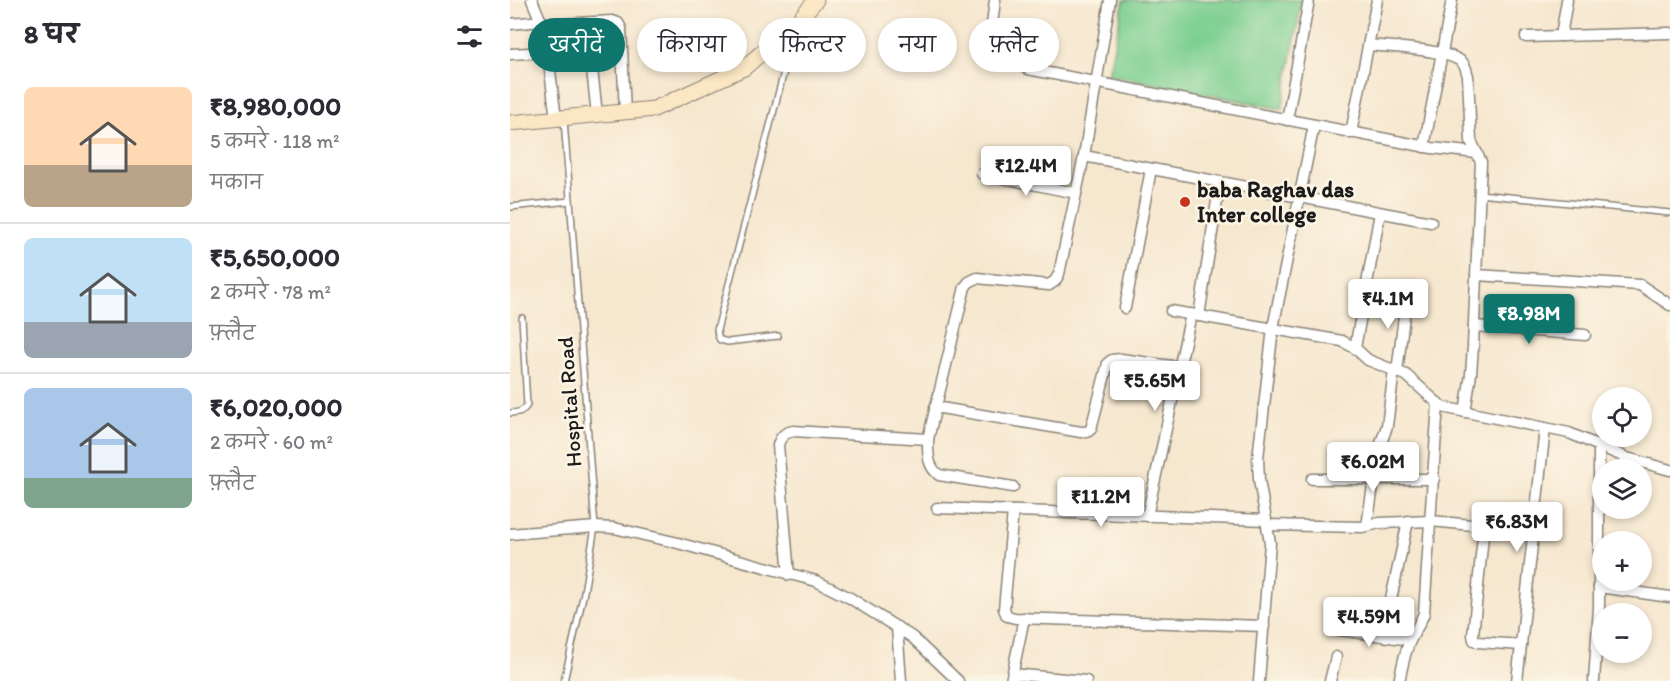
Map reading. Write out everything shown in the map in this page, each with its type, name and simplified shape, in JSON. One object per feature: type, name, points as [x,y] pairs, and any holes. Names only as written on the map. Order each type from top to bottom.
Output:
[{"type":"main road","points":[[800,18],[816,0]]},
{"type":"main road","points":[[510,123],[654,109],[744,68],[759,55]]},
{"type":"street","points":[[532,0],[540,18]]},
{"type":"street","points":[[995,0],[990,41],[998,53],[1028,69],[1424,147],[1477,153]]},
{"type":"street","points":[[1013,487],[939,475],[932,470],[928,456],[928,439],[965,287],[977,278],[1049,285],[1059,274],[1084,156],[1110,0]]},
{"type":"street","points":[[1287,120],[1309,0]]},
{"type":"street","points":[[1351,132],[1377,0]]},
{"type":"street","points":[[1424,147],[1452,0]]},
{"type":"street","points":[[1561,36],[1567,0]]},
{"type":"street","points":[[510,24],[528,23]]},
{"type":"street","points":[[1526,37],[1670,33]]},
{"type":"street","points":[[1368,45],[1442,53],[1459,60],[1466,66],[1471,141],[1481,162],[1471,374],[1465,412]]},
{"type":"street","points":[[510,54],[528,53]]},
{"type":"street","points":[[552,72],[560,118]]},
{"type":"street","points":[[592,72],[597,115]]},
{"type":"street","points":[[623,72],[625,112]]},
{"type":"street","points":[[1259,681],[1270,550],[1258,472],[1258,458],[1273,328],[1314,125]]},
{"type":"street","points":[[1084,156],[1431,222]]},
{"type":"street","points":[[1125,308],[1151,169]]},
{"type":"street","points":[[982,174],[1076,193]]},
{"type":"street","points":[[1147,516],[1179,367],[1195,315],[1220,182]]},
{"type":"street","points":[[1355,348],[1380,213]]},
{"type":"street","points":[[1476,275],[1640,285],[1670,305]]},
{"type":"street","points":[[1367,526],[1378,452],[1388,426],[1407,292]]},
{"type":"street","points":[[1171,311],[1342,340],[1368,360],[1406,375],[1442,407],[1569,433],[1592,443]]},
{"type":"street","points":[[1474,327],[1585,335]]},
{"type":"street","points":[[936,407],[1087,432],[1091,429],[1108,363],[1112,360],[1121,359],[1179,367]]},
{"type":"street","points":[[1399,681],[1410,640],[1421,624],[1424,612],[1438,403]]},
{"type":"street","points":[[1517,681],[1545,428]]},
{"type":"street","points":[[789,575],[778,445],[785,433],[793,431],[928,439]]},
{"type":"street","points":[[1599,447],[1599,531]]},
{"type":"street","points":[[1601,447],[1627,458],[1670,470]]},
{"type":"street","points":[[1312,479],[1434,479]]},
{"type":"street","points":[[937,508],[1367,526],[1380,523],[1431,521],[1534,531]]},
{"type":"street","points":[[1013,511],[1004,609],[1007,616],[1264,626]]},
{"type":"street","points":[[1383,636],[1408,521]]},
{"type":"street","points":[[1484,526],[1474,640],[1521,645]]},
{"type":"street","points":[[510,534],[596,527],[614,528],[674,542],[816,582],[850,598],[912,637],[958,681]]},
{"type":"street","points":[[1594,681],[1599,591]]},
{"type":"street","points":[[1627,591],[1670,597]]},
{"type":"street","points":[[1024,618],[1012,678],[1086,681]]},
{"type":"street","points":[[897,627],[901,681]]},
{"type":"street","points":[[1333,629],[1410,640]]},
{"type":"street","points":[[1330,681],[1336,657]]},
{"type":"lane","points":[[778,336],[728,342],[720,340],[717,330],[784,72]]},
{"type":"lane","name":"Hospital Road","points":[[560,118],[570,201],[596,527],[564,681]]},
{"type":"lane","points":[[1479,194],[1670,213]]},
{"type":"lane","points":[[510,207],[570,201]]},
{"type":"lane","points":[[510,413],[517,413],[525,409],[527,405],[522,318]]},
{"type":"green space","points":[[1124,0],[1302,0],[1282,109],[1108,75]]},
{"type":"place","name":"baba Raghav das Inter college","points":[[1185,202]]}]
